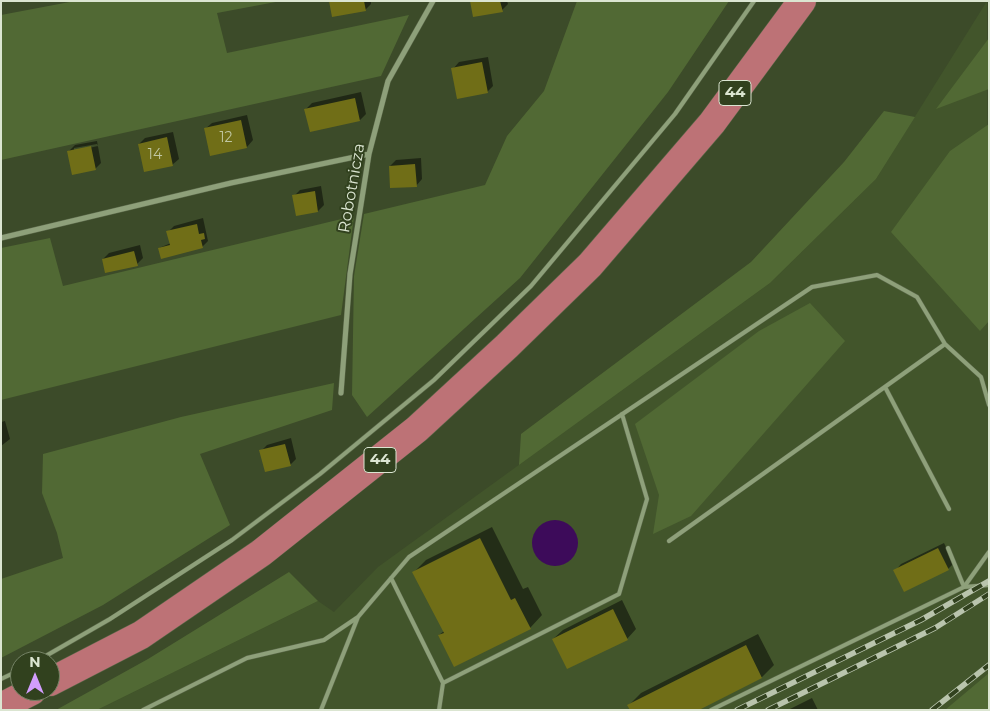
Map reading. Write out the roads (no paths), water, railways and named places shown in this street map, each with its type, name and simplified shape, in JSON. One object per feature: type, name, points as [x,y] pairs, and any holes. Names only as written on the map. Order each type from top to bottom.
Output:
[{"type":"main road","name":"44","points":[[60,677],[141,634],[253,558],[417,429],[507,346],[590,265],[712,123],[802,1]]},
{"type":"main road","points":[[1,707],[13,701]]},
{"type":"street","name":"Robotnicza","points":[[342,393],[350,274],[369,154],[388,81],[433,1]]},
{"type":"street","points":[[1,238],[231,183],[369,154]]},
{"type":"lane","points":[[54,651],[110,619],[232,540],[320,474],[434,380],[531,286],[675,114],[754,1]]},
{"type":"lane","points":[[143,710],[247,658],[324,640],[358,617],[409,557],[812,287],[877,275],[916,297],[945,344],[981,377],[989,405]]},
{"type":"lane","points":[[669,541],[945,344]]},
{"type":"lane","points":[[885,387],[950,509]]},
{"type":"lane","points":[[443,683],[619,594],[647,499],[622,414]]},
{"type":"lane","points":[[948,548],[964,587]]},
{"type":"lane","points":[[964,587],[989,552]]},
{"type":"lane","points":[[391,578],[443,683],[439,710]]},
{"type":"lane","points":[[711,710],[964,587],[989,585]]},
{"type":"lane","points":[[321,710],[358,617]]},
{"type":"railway","points":[[737,710],[921,620],[989,581]]},
{"type":"railway","points":[[768,710],[935,628],[989,594]]},
{"type":"railway","points":[[932,710],[989,665]]}]
